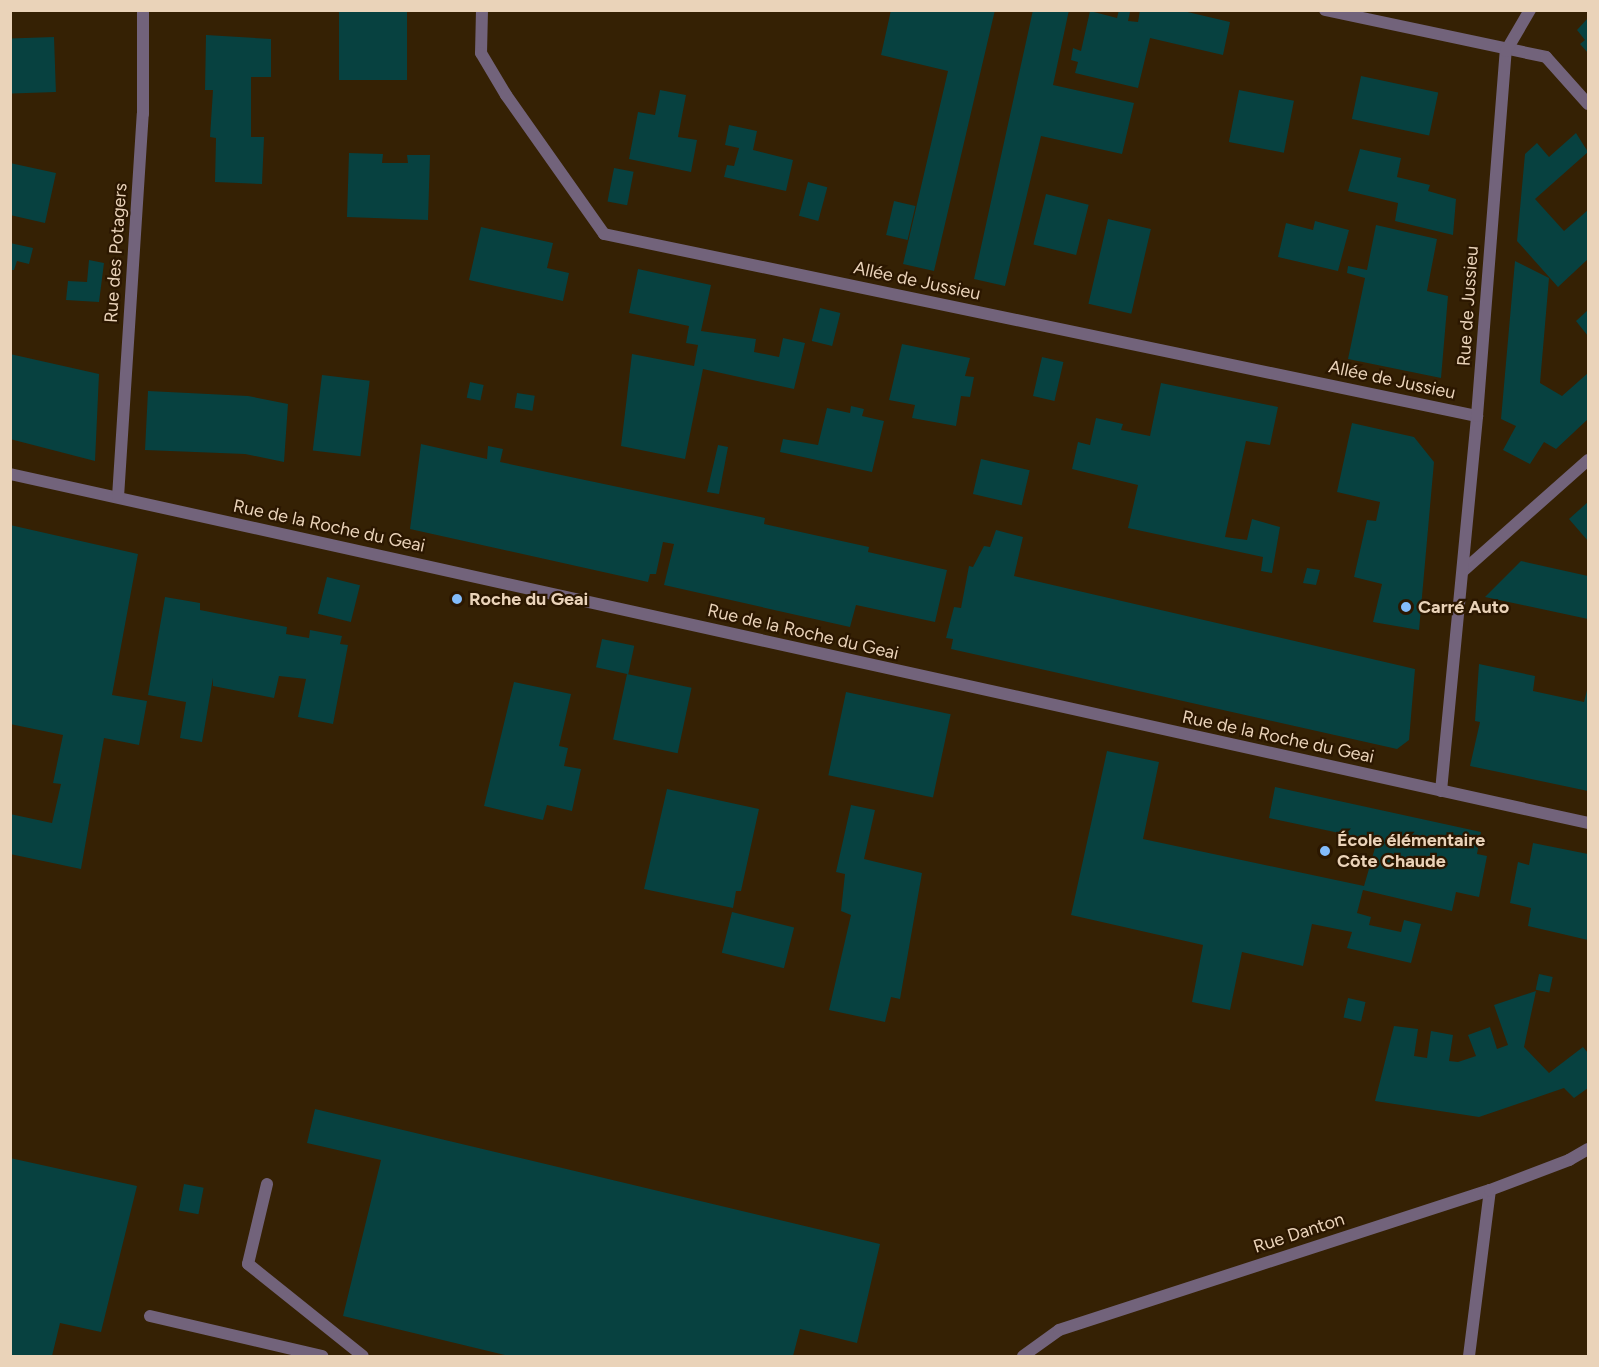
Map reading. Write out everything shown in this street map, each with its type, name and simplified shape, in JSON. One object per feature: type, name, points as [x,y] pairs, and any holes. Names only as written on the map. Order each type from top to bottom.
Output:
[{"type":"street","name":"Rue des Potagers","points":[[118,497],[143,114],[143,10]]},
{"type":"street","name":"Allée de Jussieu","points":[[482,10],[482,52],[506,95],[604,234],[1477,416]]},
{"type":"street","points":[[1325,10],[1506,51],[1546,57],[1588,104]]},
{"type":"street","name":"Rue de Jussieu","points":[[1441,791],[1477,416],[1506,51],[1530,10]]},
{"type":"street","points":[[1463,571],[1588,460]]},
{"type":"street","name":"Rue de la Roche du Geai","points":[[10,474],[1588,823]]},
{"type":"street","name":"Rue Danton","points":[[1023,1356],[1059,1330],[1490,1191],[1569,1160],[1588,1149]]},
{"type":"street","points":[[267,1184],[249,1264],[363,1356]]},
{"type":"street","points":[[1469,1356],[1490,1191]]},
{"type":"street","points":[[150,1316],[322,1356]]},
{"type":"building","points":[[339,10],[407,10],[407,80],[339,80]]},
{"type":"building","points":[[891,10],[995,10],[934,271],[903,264],[948,71],[881,55]]},
{"type":"building","points":[[1033,10],[1069,10],[1053,85],[1134,103],[1122,154],[1041,136],[1005,286],[974,279]]},
{"type":"building","points":[[1119,10],[1130,12],[1128,21],[1138,22],[1140,10],[1179,10],[1230,22],[1223,55],[1150,38],[1138,88],[1075,73],[1078,62],[1071,60],[1073,48],[1081,51],[1090,11],[1117,18]]},
{"type":"building","points":[[1588,18],[1588,53],[1580,44],[1585,40],[1577,30]]},
{"type":"building","points":[[206,35],[271,39],[271,77],[251,77],[251,137],[264,137],[262,184],[215,182],[216,138],[210,137],[213,90],[205,90]]},
{"type":"building","points":[[54,37],[56,92],[12,94],[10,39]]},
{"type":"building","points":[[1361,76],[1438,92],[1429,135],[1352,119]]},
{"type":"building","points":[[660,90],[686,95],[678,137],[697,140],[691,172],[629,159],[638,112],[655,115]]},
{"type":"building","points":[[1239,90],[1294,101],[1284,153],[1229,142]]},
{"type":"building","points":[[729,125],[757,131],[753,150],[793,160],[786,191],[724,177],[727,165],[734,166],[739,148],[725,145]]},
{"type":"building","points":[[1576,133],[1588,152],[1535,199],[1564,231],[1588,210],[1588,259],[1558,287],[1517,241],[1525,154],[1537,143],[1549,157]]},
{"type":"building","points":[[1360,149],[1401,158],[1397,177],[1430,185],[1428,191],[1456,199],[1453,235],[1395,221],[1398,203],[1348,191]]},
{"type":"building","points":[[349,153],[383,154],[382,163],[408,163],[407,155],[430,155],[428,220],[347,217]]},
{"type":"building","points":[[10,163],[56,173],[45,223],[10,215]]},
{"type":"building","points":[[614,168],[634,172],[627,205],[608,201]]},
{"type":"building","points":[[808,182],[827,187],[818,221],[799,216]]},
{"type":"building","points":[[1046,194],[1089,205],[1076,255],[1033,244]]},
{"type":"building","points":[[894,201],[915,206],[908,240],[886,235]]},
{"type":"building","points":[[1108,219],[1151,229],[1131,314],[1088,304]]},
{"type":"building","points":[[1315,221],[1349,230],[1338,271],[1278,257],[1286,223],[1313,230]]},
{"type":"building","points":[[1376,225],[1437,239],[1427,291],[1448,296],[1441,378],[1348,359],[1365,278],[1347,273],[1348,266],[1367,270]]},
{"type":"building","points":[[481,227],[553,243],[547,268],[569,273],[563,301],[469,280]]},
{"type":"building","points":[[10,243],[33,248],[29,264],[17,261],[14,270],[10,270]]},
{"type":"building","points":[[89,260],[104,263],[99,302],[66,300],[68,281],[87,282]]},
{"type":"building","points":[[1515,261],[1549,278],[1540,383],[1562,396],[1588,373],[1588,419],[1556,449],[1544,442],[1530,464],[1503,450],[1516,426],[1501,419]]},
{"type":"building","points":[[638,269],[711,285],[701,331],[756,339],[754,352],[779,357],[783,338],[805,343],[794,389],[703,369],[685,459],[621,446],[632,354],[694,366],[698,345],[686,343],[689,326],[629,313]]},
{"type":"building","points":[[820,308],[840,313],[832,346],[812,341]]},
{"type":"building","points":[[1588,310],[1588,336],[1576,321]]},
{"type":"building","points":[[902,344],[970,358],[965,376],[974,377],[970,397],[961,396],[956,426],[912,418],[915,405],[889,400]]},
{"type":"building","points":[[10,354],[99,374],[95,461],[10,439]]},
{"type":"building","points":[[1042,357],[1063,362],[1054,401],[1033,396]]},
{"type":"building","points":[[322,375],[370,381],[360,456],[313,450]]},
{"type":"building","points":[[470,382],[484,385],[480,401],[467,398]]},
{"type":"building","points":[[1161,383],[1278,407],[1270,445],[1246,441],[1225,537],[1247,540],[1252,519],[1280,527],[1272,573],[1261,571],[1263,557],[1128,528],[1138,485],[1072,469],[1078,442],[1090,445],[1096,418],[1123,424],[1121,430],[1150,436]]},
{"type":"building","points":[[148,391],[248,396],[288,404],[284,462],[245,454],[145,450]]},
{"type":"building","points":[[517,393],[535,396],[532,411],[515,408]]},
{"type":"building","points":[[851,406],[864,409],[862,416],[884,421],[872,472],[780,452],[783,439],[818,445],[827,408],[850,413]]},
{"type":"building","points":[[1352,423],[1414,437],[1434,462],[1419,630],[1373,622],[1382,584],[1354,577],[1367,520],[1376,521],[1380,502],[1337,492]]},
{"type":"building","points":[[421,444],[487,459],[488,446],[503,449],[500,462],[765,518],[764,524],[869,547],[868,552],[947,570],[935,622],[856,605],[850,627],[664,585],[674,544],[663,542],[656,574],[650,574],[648,582],[410,529]]},
{"type":"building","points":[[718,445],[728,447],[719,494],[707,492]]},
{"type":"building","points":[[981,459],[1030,470],[1022,505],[973,494]]},
{"type":"building","points":[[1588,502],[1588,541],[1569,519]]},
{"type":"building","points":[[10,525],[138,554],[112,695],[147,701],[139,745],[104,738],[81,869],[10,854],[10,814],[52,823],[61,784],[53,783],[63,735],[10,724]]},
{"type":"building","points":[[996,530],[1023,537],[1014,576],[1415,669],[1409,740],[1397,749],[951,649],[953,639],[946,638],[954,607],[961,608],[969,566],[973,567],[984,546],[990,547]]},
{"type":"building","points":[[1521,561],[1588,576],[1588,619],[1485,597]]},
{"type":"building","points":[[1307,568],[1320,570],[1316,585],[1303,583]]},
{"type":"building","points":[[327,577],[360,585],[351,622],[318,614]]},
{"type":"building","points":[[165,597],[200,603],[200,610],[287,627],[286,634],[309,638],[310,630],[342,636],[340,644],[348,645],[333,724],[298,717],[306,679],[279,676],[274,698],[213,686],[213,678],[202,742],[180,738],[186,702],[148,695]]},
{"type":"building","points":[[602,639],[634,646],[628,674],[596,667]]},
{"type":"building","points":[[1479,664],[1535,676],[1533,691],[1584,702],[1588,686],[1588,791],[1470,766],[1480,722],[1475,721]]},
{"type":"building","points":[[627,674],[692,688],[678,753],[613,740]]},
{"type":"building","points":[[514,682],[571,694],[559,746],[568,748],[564,766],[581,769],[572,811],[547,805],[543,820],[484,806]]},
{"type":"building","points":[[846,692],[951,714],[933,797],[828,775]]},
{"type":"building","points":[[1107,751],[1159,762],[1143,839],[1364,886],[1377,841],[1269,818],[1275,787],[1481,832],[1477,854],[1487,856],[1479,897],[1456,892],[1452,911],[1363,890],[1357,913],[1371,917],[1369,925],[1401,932],[1404,920],[1421,924],[1411,963],[1347,948],[1352,932],[1312,924],[1303,966],[1242,952],[1230,1010],[1192,1002],[1203,945],[1071,915]]},
{"type":"building","points":[[667,789],[759,809],[741,891],[736,891],[733,908],[644,889]]},
{"type":"building","points":[[851,805],[875,810],[864,859],[922,873],[900,999],[891,997],[885,1022],[829,1010],[851,915],[841,911],[845,874],[836,872]]},
{"type":"building","points":[[1533,843],[1588,854],[1588,940],[1528,926],[1531,908],[1510,903],[1518,862],[1529,865]]},
{"type":"building","points":[[732,912],[794,927],[784,968],[722,953]]},
{"type":"building","points":[[1539,974],[1553,977],[1549,993],[1536,990]]},
{"type":"building","points":[[1536,991],[1524,1047],[1549,1073],[1583,1047],[1588,1053],[1588,1088],[1574,1098],[1564,1088],[1479,1117],[1375,1101],[1394,1026],[1418,1029],[1414,1056],[1427,1058],[1431,1031],[1453,1035],[1449,1061],[1458,1062],[1476,1056],[1468,1035],[1490,1027],[1497,1049],[1508,1045],[1494,1005]]},
{"type":"building","points":[[1348,998],[1366,1002],[1361,1022],[1344,1017]]},
{"type":"building","points":[[315,1109],[880,1244],[857,1343],[800,1329],[793,1356],[509,1356],[343,1316],[381,1160],[307,1143]]},
{"type":"building","points":[[10,1158],[137,1186],[101,1332],[60,1323],[52,1356],[10,1356]]},
{"type":"building","points":[[184,1184],[204,1188],[198,1214],[179,1211]]},
{"type":"place","name":"Roche du Geai","points":[[457,599]]},
{"type":"place","name":"Carré Auto","points":[[1406,607]]},
{"type":"place","name":"École élémentaire Côte Chaude","points":[[1325,851]]}]
